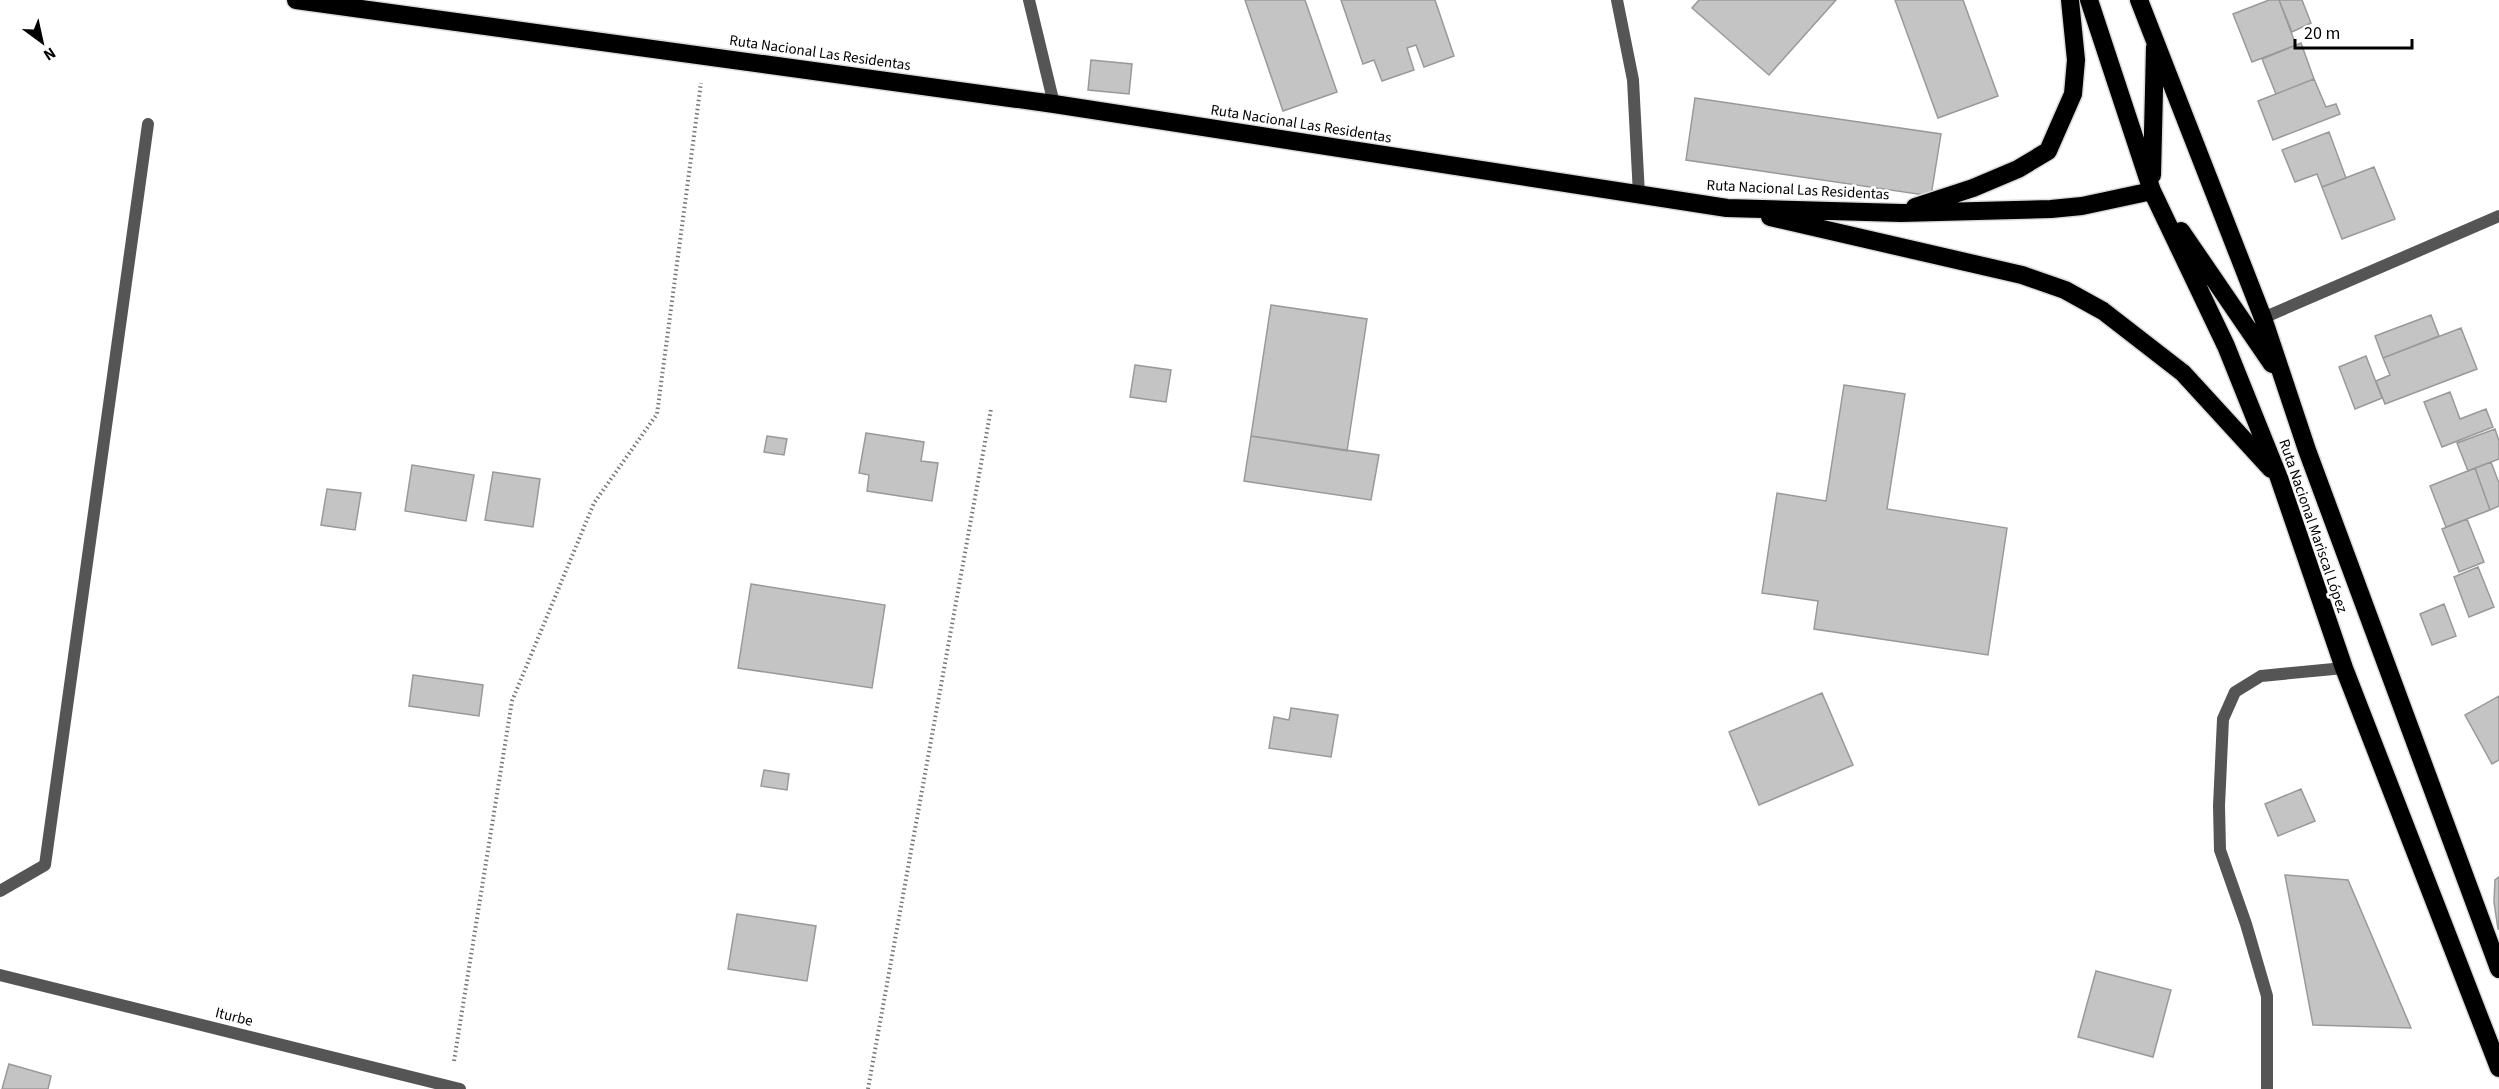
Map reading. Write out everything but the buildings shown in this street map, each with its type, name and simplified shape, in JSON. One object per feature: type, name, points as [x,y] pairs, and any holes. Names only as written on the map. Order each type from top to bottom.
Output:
[{"type":"highway","name":"Ruta Nacional Las Residentas","points":[[296,0],[1054,104],[1727,208],[1901,213],[2062,208],[2152,191]]},
{"type":"highway","points":[[1901,213],[1973,189],[2018,169],[2048,151],[2073,94],[2076,60],[2070,0]]},
{"type":"highway","name":"Ruta Nacional Mariscal López","points":[[2089,0],[2152,191],[2226,346],[2279,478],[2344,668],[2499,1068]]},
{"type":"highway","name":"Ruta Nacional Mariscal López","points":[[2139,0],[2263,318],[2307,450],[2499,969]]},
{"type":"highway","points":[[2155,39],[2152,191],[2283,380]]},
{"type":"highway","points":[[1727,208],[2022,275],[2065,291],[2103,310],[2183,373],[2279,478]]},
{"type":"street","points":[[1029,0],[1054,104]]},
{"type":"street","points":[[1617,0],[1633,80],[1639,195]]},
{"type":"street","points":[[0,891],[45,865],[148,124]]},
{"type":"street","points":[[2263,318],[2499,216]]},
{"type":"street","points":[[2266,1089],[2267,996],[2246,924],[2220,850],[2219,807],[2223,719],[2235,692],[2261,676],[2344,668]]},
{"type":"street","name":"Iturbe","points":[[0,975],[455,1088]]},
{"type":"path","points":[[455,1088],[512,701],[594,502],[657,414],[705,56]]},
{"type":"path","points":[[868,1089],[991,409]]}]
